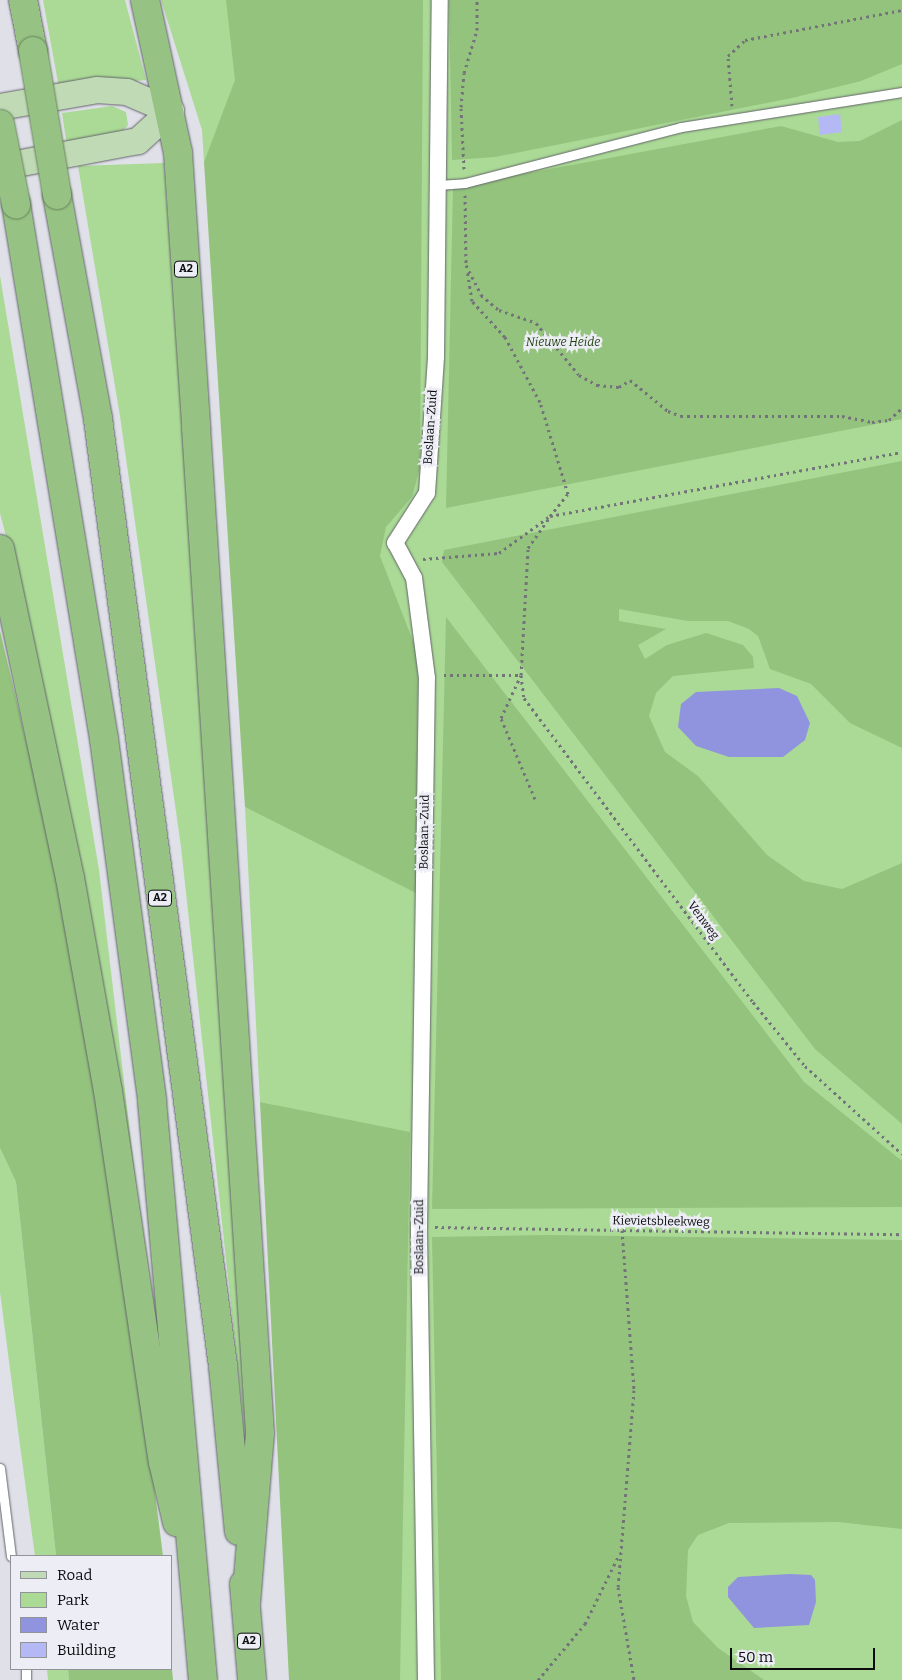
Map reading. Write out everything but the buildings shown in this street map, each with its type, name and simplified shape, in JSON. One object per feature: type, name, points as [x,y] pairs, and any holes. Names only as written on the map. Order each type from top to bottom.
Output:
[{"type":"highway","name":"A2","points":[[23,0],[98,419],[222,1356],[252,1680]]},
{"type":"highway","name":"A2","points":[[145,0],[171,111],[181,193],[260,1433],[246,1603]]},
{"type":"highway","points":[[0,124],[16,204],[104,740],[148,1072],[203,1680]]},
{"type":"highway","points":[[0,549],[70,878],[109,1101],[163,1462],[198,1609]]},
{"type":"main road","points":[[0,106],[97,90],[127,92],[171,111],[138,141],[0,167]]},
{"type":"street","name":"Boslaan-Zuid","points":[[426,1680],[419,1227],[427,678],[414,578],[395,543],[427,493],[436,356],[440,0]]},
{"type":"lane","points":[[438,185],[465,183],[681,127],[902,92]]},
{"type":"lane","points":[[0,1468],[11,1555]]},
{"type":"path","points":[[477,0],[477,30],[464,73],[461,107],[465,183],[466,265],[472,301],[505,336],[540,402],[560,459],[568,494],[528,548],[521,675],[501,718],[534,799]]},
{"type":"path","points":[[734,119],[728,56],[746,40],[902,10]]},
{"type":"path","points":[[466,265],[481,296],[499,310],[536,323],[580,375],[597,385],[619,387],[630,380],[668,411],[681,416],[842,416],[872,422],[889,420],[902,408]]},
{"type":"path","points":[[405,561],[500,552],[550,516],[902,452]]},
{"type":"path","points":[[427,678],[521,675]]},
{"type":"path","name":"Venweg","points":[[521,675],[524,698],[753,1002],[805,1066],[902,1154]]},
{"type":"path","name":"Kievietsbleekweg","points":[[419,1227],[902,1234]]},
{"type":"path","points":[[622,1230],[634,1390],[618,1587],[634,1680]]},
{"type":"path","points":[[538,1680],[585,1624],[620,1552]]},
{"type":"green space","points":[[43,0],[125,0],[146,80],[59,88]]},
{"type":"green space","name":"Nieuwe Heide","points":[[161,0],[902,0],[902,1680],[300,1680],[274,1105],[260,1102],[245,807],[258,813],[224,112],[204,162],[202,130]]},
{"type":"green space","points":[[226,0],[423,0],[420,468],[412,497],[386,527],[380,556],[418,654],[416,893],[245,807],[204,162],[235,80]]},
{"type":"green space","points":[[449,0],[902,0],[902,64],[861,81],[792,98],[495,157],[452,160]]},
{"type":"green space","points":[[112,106],[126,112],[128,125],[117,138],[67,146],[62,113]]},
{"type":"green space","points":[[902,120],[902,419],[446,508],[453,187],[781,126],[838,142],[860,141]]},
{"type":"green space","points":[[164,163],[230,1100],[252,1497],[181,847],[120,416],[78,166]]},
{"type":"green space","points":[[0,276],[99,870],[154,1336],[17,579],[0,513]]},
{"type":"green space","points":[[902,461],[902,748],[850,723],[811,684],[770,669],[758,636],[749,629],[728,621],[688,621],[619,609],[619,621],[666,629],[638,645],[645,659],[667,645],[706,633],[743,645],[753,657],[754,668],[673,676],[656,693],[649,716],[665,752],[698,776],[767,855],[804,881],[842,889],[902,863],[902,1124],[815,1049],[442,562],[444,550]]},
{"type":"green space","points":[[446,617],[804,1082],[902,1161],[902,1207],[432,1209]]},
{"type":"green space","points":[[0,631],[64,900],[124,1249],[163,1555],[56,1555],[16,1182],[0,1148]]},
{"type":"green space","points":[[260,1102],[410,1132],[400,1680],[289,1680]]},
{"type":"green space","points":[[0,1148],[16,1182],[56,1555],[35,1555],[0,1292]]},
{"type":"green space","points":[[546,1235],[902,1240],[902,1529],[838,1522],[729,1523],[698,1535],[688,1550],[686,1596],[693,1622],[718,1648],[764,1680],[441,1680],[432,1237]]},
{"type":"green space","points":[[47,1670],[68,1670],[69,1680],[48,1680]]},
{"type":"green space","points":[[68,1670],[172,1670],[173,1680],[69,1680]]},
{"type":"water","points":[[779,688],[797,696],[810,723],[805,740],[783,757],[729,757],[696,746],[678,727],[681,704],[696,692]]},
{"type":"water","points":[[790,1574],[811,1575],[815,1580],[816,1602],[809,1625],[754,1628],[728,1597],[728,1587],[738,1577]]}]
